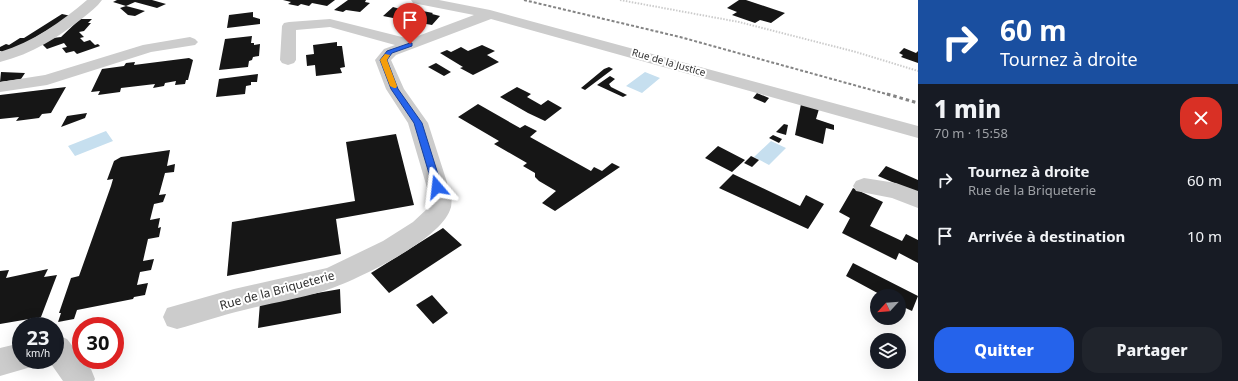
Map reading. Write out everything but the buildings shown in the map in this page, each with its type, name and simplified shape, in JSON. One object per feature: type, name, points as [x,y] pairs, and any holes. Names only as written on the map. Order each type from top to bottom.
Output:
[{"type":"street","points":[[0,57],[42,40],[60,28],[95,0]]},
{"type":"street","name":"Rue de la Justice","points":[[418,0],[490,14],[918,132]]},
{"type":"street","points":[[288,60],[290,10]]},
{"type":"street","name":"Rue de la Briqueterie","points":[[177,317],[252,296],[334,276],[361,264],[419,231],[432,219],[439,209],[441,198],[418,123],[395,89],[383,60],[390,52],[490,14]]},
{"type":"street","points":[[290,26],[330,23],[410,44]]},
{"type":"street","points":[[0,87],[47,80],[149,48],[190,42]]},
{"type":"street","points":[[864,186],[896,191],[918,200]]},
{"type":"street","points":[[64,358],[80,379]]},
{"type":"street","points":[[0,362],[12,359]]},
{"type":"path","points":[[620,0],[739,22],[856,52],[918,71]]},
{"type":"water","points":[[645,72],[660,78],[642,93],[626,86]]},
{"type":"water","points":[[106,131],[113,141],[75,156],[68,146]]},
{"type":"water","points":[[771,141],[786,148],[769,165],[754,157]]},
{"type":"railway","points":[[524,0],[680,37],[890,95]]},
{"type":"railway","points":[[887,94],[918,103]]},
{"type":"slow traffic","points":[[387,55],[383,60],[394,86]]},
{"type":"route","points":[[410,44],[390,52],[383,60],[395,89],[418,123],[437,187]]}]
